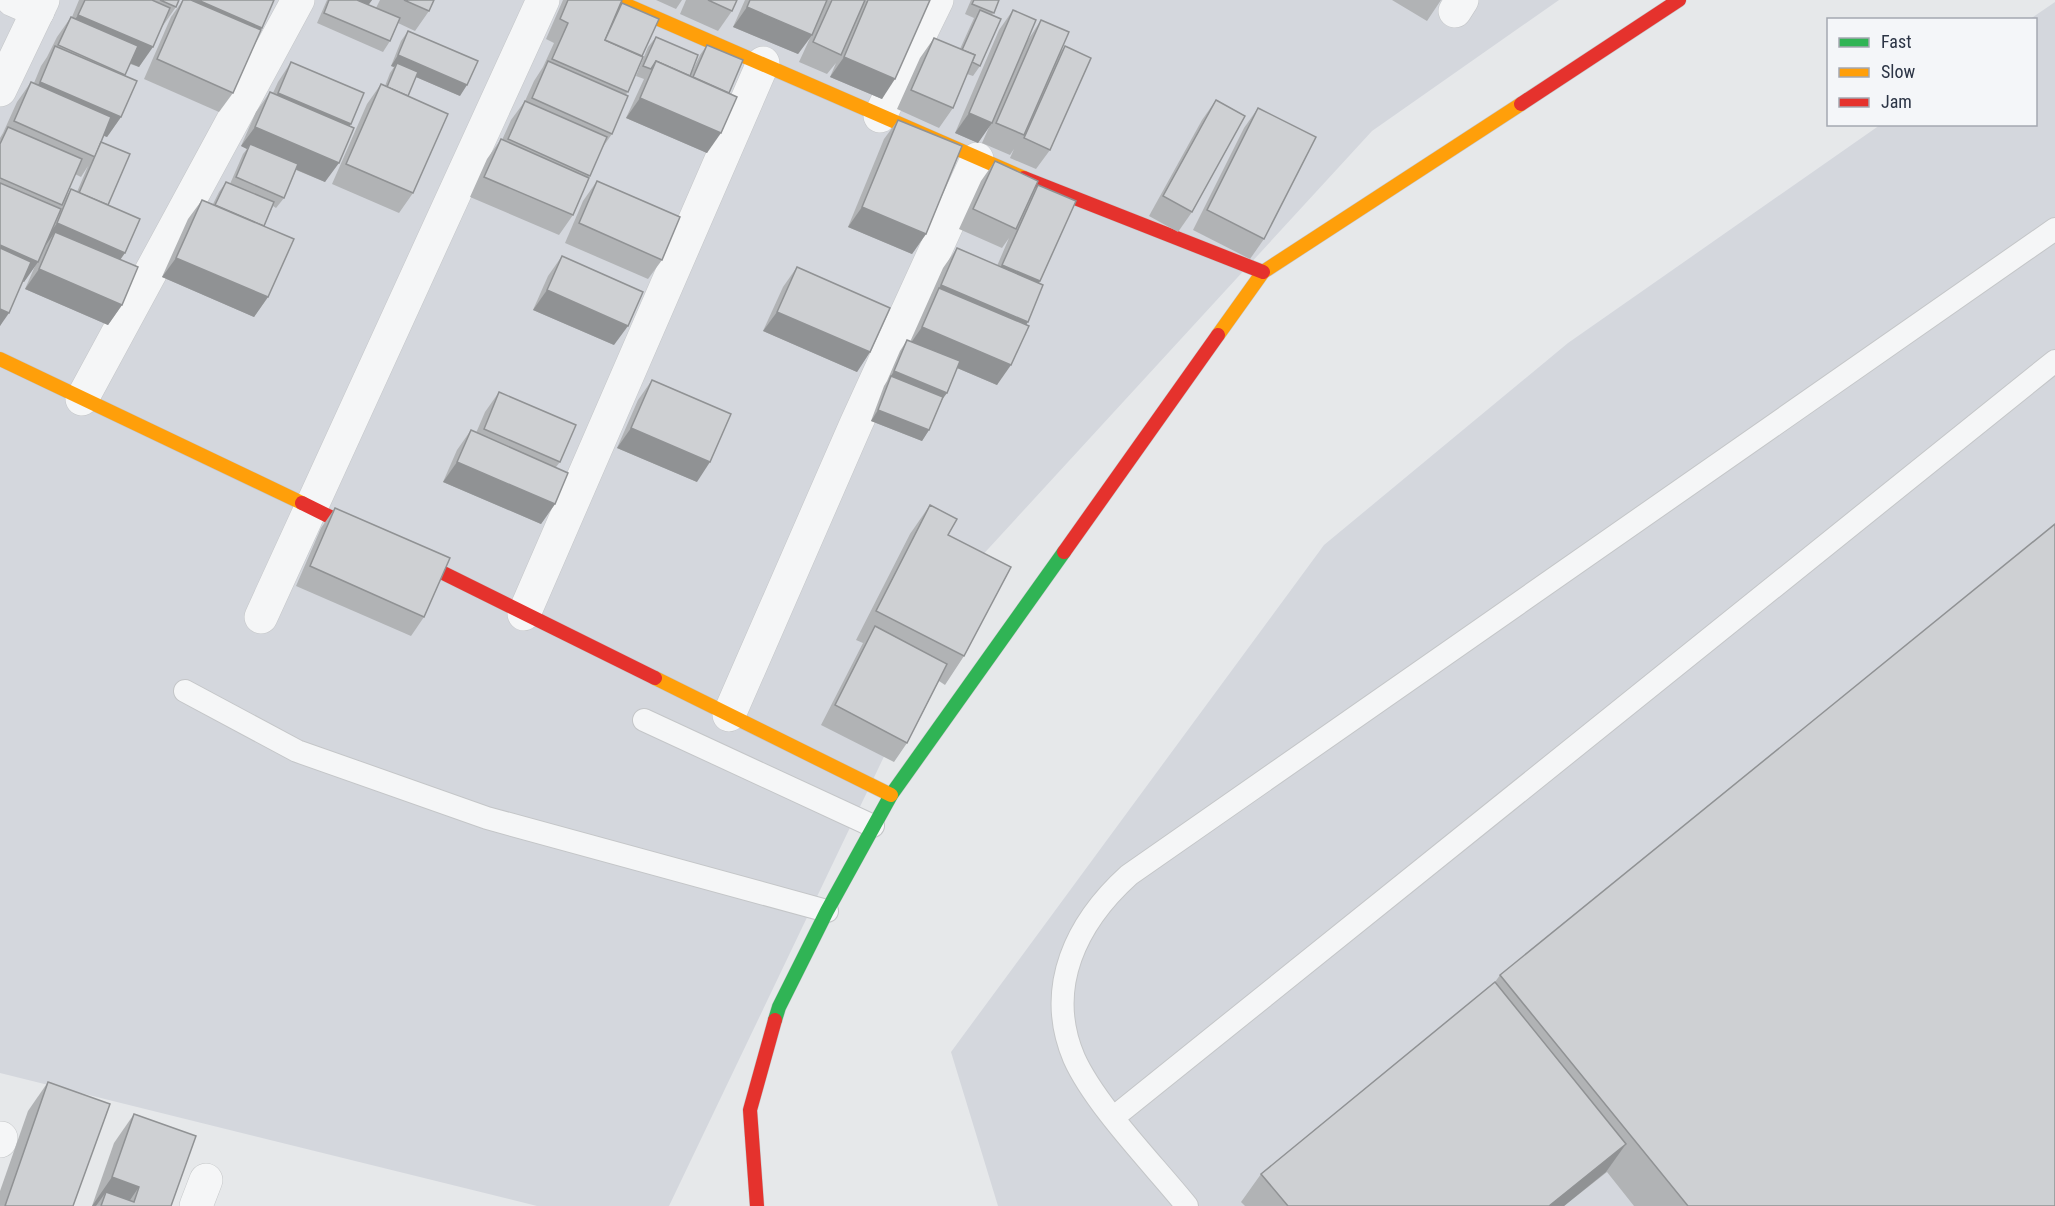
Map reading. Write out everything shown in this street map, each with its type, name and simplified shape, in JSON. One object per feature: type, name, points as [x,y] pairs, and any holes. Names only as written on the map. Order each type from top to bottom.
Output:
[{"type":"street","points":[[82,399],[298,0]]},
{"type":"street","points":[[261,616],[543,0]]},
{"type":"street","points":[[615,0],[763,63],[977,159],[1263,272]]},
{"type":"street","points":[[880,116],[937,0]]},
{"type":"street","points":[[757,1206],[750,1110],[779,1007],[826,911],[891,795],[1263,272],[1662,3]]},
{"type":"street","points":[[0,90],[31,4]]},
{"type":"street","points":[[524,614],[763,63]]},
{"type":"street","points":[[729,715],[856,424],[977,159]]},
{"type":"street","points":[[0,359],[310,507],[891,795]]},
{"type":"lane","points":[[1187,1206],[1089,1085],[1074,1057],[1064,1027],[1064,987],[1070,953],[1085,923],[1104,897],[1138,868],[2055,229]]},
{"type":"lane","points":[[1114,1117],[2055,361]]},
{"type":"lane","points":[[185,691],[297,751],[487,818],[826,911]]},
{"type":"lane","points":[[644,720],[873,826]]},
{"type":"shaded area","points":[[0,0],[1559,0],[1372,131],[978,560],[669,1206],[537,1206],[0,1073]]},
{"type":"shaded area","points":[[2055,2],[2055,1206],[998,1206],[951,1052],[1324,545],[1568,343],[1879,126],[2037,126],[2037,18],[2031,18]]},
{"type":"building","points":[[85,0],[152,0],[170,8],[153,47],[78,15]]},
{"type":"building","points":[[160,0],[179,0],[176,7]]},
{"type":"building","points":[[183,0],[191,0],[261,30],[233,93],[157,59]]},
{"type":"building","points":[[198,0],[274,0],[262,28]]},
{"type":"building","points":[[329,0],[357,0],[400,18],[390,41],[324,13]]},
{"type":"building","points":[[404,0],[434,0],[429,11]]},
{"type":"building","points":[[568,0],[622,0],[605,40],[643,57],[628,92],[552,59],[568,23],[560,19]]},
{"type":"building","points":[[708,0],[737,0],[732,11]]},
{"type":"building","points":[[750,0],[827,0],[812,35],[747,7]]},
{"type":"building","points":[[832,0],[865,0],[841,55],[813,42]]},
{"type":"building","points":[[868,0],[930,0],[895,79],[844,57]]},
{"type":"building","points":[[974,0],[999,0],[994,13],[972,4]]},
{"type":"building","points":[[622,3],[659,19],[642,56],[605,40]]},
{"type":"building","points":[[980,10],[1001,19],[980,66],[972,62],[975,55],[962,50]]},
{"type":"building","points":[[1013,10],[1036,20],[992,123],[969,113]]},
{"type":"building","points":[[71,17],[138,46],[125,75],[58,45]]},
{"type":"building","points":[[1041,20],[1069,32],[1024,135],[996,123]]},
{"type":"building","points":[[408,31],[478,61],[467,85],[398,55]]},
{"type":"building","points":[[656,37],[698,55],[690,76],[656,61],[651,69],[643,66]]},
{"type":"building","points":[[934,38],[975,55],[953,108],[911,90]]},
{"type":"building","points":[[707,45],[743,60],[729,93],[693,77]]},
{"type":"building","points":[[55,46],[137,81],[121,117],[40,82]]},
{"type":"building","points":[[1065,46],[1091,58],[1050,150],[1024,138]]},
{"type":"building","points":[[548,61],[628,96],[612,134],[532,98]]},
{"type":"building","points":[[656,61],[737,97],[721,133],[640,98]]},
{"type":"building","points":[[291,62],[364,93],[351,124],[278,93]]},
{"type":"building","points":[[397,63],[418,72],[408,96],[387,87]]},
{"type":"building","points":[[31,82],[111,117],[95,157],[14,121]]},
{"type":"building","points":[[381,84],[448,114],[413,193],[346,164]]},
{"type":"building","points":[[270,92],[354,128],[339,163],[255,127]]},
{"type":"building","points":[[1216,100],[1245,116],[1192,212],[1163,196]]},
{"type":"building","points":[[525,101],[607,137],[590,176],[508,139]]},
{"type":"building","points":[[1258,108],[1316,137],[1264,239],[1207,210]]},
{"type":"building","points":[[898,120],[962,146],[926,234],[862,207]]},
{"type":"building","points":[[8,127],[82,159],[62,205],[0,178],[0,144]]},
{"type":"building","points":[[501,139],[589,178],[573,215],[484,177]]},
{"type":"building","points":[[101,142],[130,154],[108,205],[79,193]]},
{"type":"building","points":[[250,144],[298,164],[284,198],[236,177]]},
{"type":"building","points":[[995,161],[1038,181],[1016,229],[973,209]]},
{"type":"building","points":[[597,181],[680,217],[662,260],[579,223]]},
{"type":"building","points":[[226,182],[274,202],[264,226],[215,205]]},
{"type":"building","points":[[0,183],[61,209],[38,262],[0,245]]},
{"type":"building","points":[[1038,185],[1076,201],[1040,281],[1002,265]]},
{"type":"building","points":[[71,189],[140,219],[125,253],[57,223]]},
{"type":"building","points":[[202,200],[294,239],[268,297],[176,258]]},
{"type":"building","points":[[55,232],[138,267],[122,305],[39,269]]},
{"type":"building","points":[[0,248],[31,262],[9,313],[0,309]]},
{"type":"building","points":[[957,248],[1043,285],[1028,322],[941,285]]},
{"type":"building","points":[[562,256],[643,292],[628,326],[547,290]]},
{"type":"building","points":[[797,267],[890,308],[870,352],[777,312]]},
{"type":"building","points":[[939,288],[1029,326],[1011,365],[922,327]]},
{"type":"building","points":[[907,340],[960,361],[947,393],[894,371]]},
{"type":"building","points":[[891,376],[943,397],[929,430],[878,410]]},
{"type":"building","points":[[652,380],[731,414],[710,462],[631,428]]},
{"type":"building","points":[[499,392],[576,425],[560,462],[484,429]]},
{"type":"building","points":[[471,430],[568,473],[555,504],[457,462]]},
{"type":"building","points":[[930,505],[957,519],[948,535],[1011,567],[964,656],[876,611]]},
{"type":"building","points":[[335,508],[450,558],[424,617],[310,566]]},
{"type":"building","points":[[2055,524],[2055,1206],[1688,1206],[1500,975]]},
{"type":"building","points":[[875,626],[947,664],[907,743],[835,705]]},
{"type":"building","points":[[1495,982],[1626,1144],[1549,1206],[1288,1206],[1261,1174]]},
{"type":"building","points":[[48,1082],[110,1104],[73,1206],[5,1206]]},
{"type":"building","points":[[134,1114],[196,1136],[171,1206],[101,1206],[106,1192],[134,1202],[139,1187],[112,1177]]},
{"type":"traffic: fast","points":[[775,1020],[779,1007],[827,911],[891,795],[1064,552]]},
{"type":"traffic: slow","points":[[615,0],[1024,178]]},
{"type":"traffic: slow","points":[[1218,335],[1263,272],[1521,104]]},
{"type":"traffic: slow","points":[[0,359],[302,503]]},
{"type":"traffic: slow","points":[[655,678],[891,795]]},
{"type":"traffic: jam","points":[[1521,104],[1679,0]]},
{"type":"traffic: jam","points":[[1024,178],[1263,272]]},
{"type":"traffic: jam","points":[[1064,552],[1218,335]]},
{"type":"traffic: jam","points":[[302,503],[655,678]]},
{"type":"traffic: jam","points":[[757,1206],[750,1110],[775,1020]]}]
